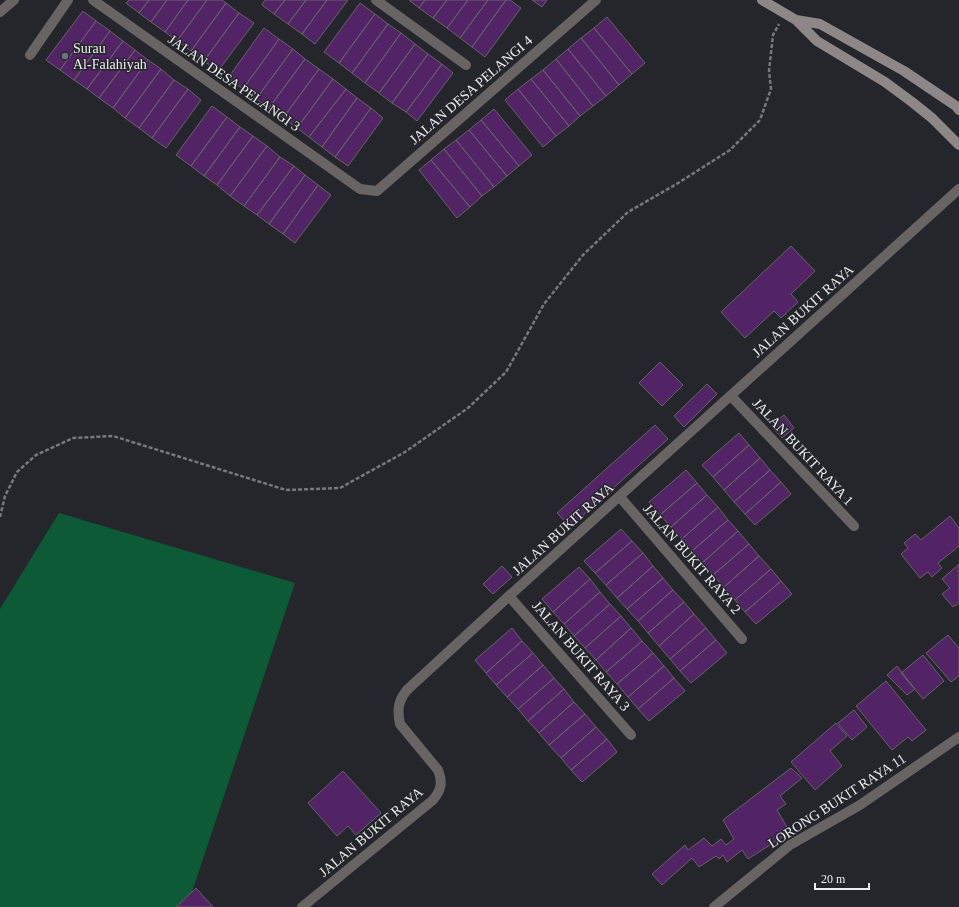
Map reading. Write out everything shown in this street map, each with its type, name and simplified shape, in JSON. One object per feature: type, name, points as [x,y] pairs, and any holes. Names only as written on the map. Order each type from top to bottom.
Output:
[{"type":"main road","points":[[762,0],[796,20],[817,41],[885,82],[932,118],[959,145]]},
{"type":"main road","points":[[796,20],[820,24],[904,71],[958,107]]},
{"type":"street","points":[[0,12],[14,0]]},
{"type":"street","points":[[30,55],[68,0]]},
{"type":"street","name":"JALAN DESA PELANGI 3","points":[[93,0],[360,189]]},
{"type":"street","points":[[376,0],[466,65]]},
{"type":"street","name":"JALAN DESA PELANGI 4","points":[[360,189],[377,191],[596,0]]},
{"type":"street","name":"JALAN BUKIT RAYA","points":[[302,907],[433,800],[438,793],[441,786],[441,777],[438,770],[400,724],[398,716],[399,706],[402,697],[407,690],[959,189]]},
{"type":"street","name":"JALAN BUKIT RAYA 1","points":[[731,396],[854,526]]},
{"type":"street","name":"JALAN BUKIT RAYA 2","points":[[620,497],[742,638]]},
{"type":"street","name":"JALAN BUKIT RAYA 3","points":[[510,596],[631,735]]},
{"type":"street","name":"LORONG BUKIT RAYA 11","points":[[714,907],[790,845],[860,806],[959,737]]},
{"type":"path","points":[[0,517],[5,496],[17,472],[36,455],[73,438],[113,436],[286,490],[340,488],[405,452],[468,408],[506,372],[544,304],[583,255],[628,212],[675,185],[730,150],[760,120],[771,89],[769,71],[773,35],[784,13]]},
{"type":"green space","points":[[59,513],[295,583],[187,907],[0,907],[0,609]]},
{"type":"building","points":[[129,0],[149,0],[139,13],[126,3]]},
{"type":"building","points":[[149,0],[167,0],[151,22],[139,13]]},
{"type":"building","points":[[167,0],[188,0],[165,32],[151,22]]},
{"type":"building","points":[[188,0],[207,0],[177,41],[165,32]]},
{"type":"building","points":[[207,0],[222,0],[226,3],[191,51],[177,41]]},
{"type":"building","points":[[265,0],[285,0],[274,14],[262,5]]},
{"type":"building","points":[[285,0],[306,0],[288,24],[274,14]]},
{"type":"building","points":[[306,0],[327,0],[302,34],[288,24]]},
{"type":"building","points":[[327,0],[348,0],[315,44],[302,34]]},
{"type":"building","points":[[409,0],[425,0],[419,8]]},
{"type":"building","points":[[425,0],[447,0],[433,18],[419,8]]},
{"type":"building","points":[[447,0],[468,0],[447,28],[433,18]]},
{"type":"building","points":[[468,0],[488,0],[460,38],[447,28]]},
{"type":"building","points":[[488,0],[506,0],[472,47],[460,38]]},
{"type":"building","points":[[506,0],[510,0],[521,8],[485,57],[472,47]]},
{"type":"building","points":[[532,0],[547,0],[542,7]]},
{"type":"building","points":[[226,3],[239,13],[204,61],[191,51]]},
{"type":"building","points":[[360,3],[375,14],[339,63],[324,52]]},
{"type":"building","points":[[83,11],[96,21],[60,70],[46,60]]},
{"type":"building","points":[[239,13],[254,23],[218,71],[204,61]]},
{"type":"building","points":[[375,14],[388,24],[352,73],[339,63]]},
{"type":"building","points":[[607,17],[645,63],[632,74],[594,28]]},
{"type":"building","points":[[96,21],[110,31],[74,80],[60,70]]},
{"type":"building","points":[[388,24],[401,33],[365,83],[352,73]]},
{"type":"building","points":[[264,28],[279,39],[243,89],[228,78]]},
{"type":"building","points":[[594,28],[632,74],[619,85],[581,38]]},
{"type":"building","points":[[110,31],[123,41],[87,89],[74,80]]},
{"type":"building","points":[[401,33],[415,44],[379,93],[365,83]]},
{"type":"building","points":[[581,38],[619,85],[606,96],[568,49]]},
{"type":"building","points":[[279,39],[293,49],[256,99],[243,89]]},
{"type":"building","points":[[123,41],[135,50],[99,98],[87,89]]},
{"type":"building","points":[[415,44],[428,54],[392,103],[379,93]]},
{"type":"building","points":[[293,49],[305,59],[269,108],[256,99]]},
{"type":"building","points":[[568,49],[606,96],[593,106],[556,59]]},
{"type":"building","points":[[135,50],[148,60],[113,108],[99,98]]},
{"type":"building","points":[[428,54],[442,64],[406,112],[392,103]]},
{"type":"building","points":[[305,59],[319,69],[283,118],[269,108]]},
{"type":"building","points":[[556,59],[593,106],[580,116],[543,70]]},
{"type":"building","points":[[148,60],[161,69],[125,118],[113,108]]},
{"type":"building","points":[[442,64],[453,73],[417,121],[406,112]]},
{"type":"building","points":[[161,69],[174,80],[139,128],[125,118]]},
{"type":"building","points":[[319,69],[333,79],[297,128],[283,118]]},
{"type":"building","points":[[543,70],[580,116],[569,126],[531,79]]},
{"type":"building","points":[[333,79],[346,89],[309,137],[297,128]]},
{"type":"building","points":[[531,79],[569,126],[556,136],[518,89]]},
{"type":"building","points":[[174,80],[188,89],[152,138],[139,128]]},
{"type":"building","points":[[188,89],[201,100],[166,148],[152,138]]},
{"type":"building","points":[[346,89],[357,98],[322,147],[309,137]]},
{"type":"building","points":[[518,89],[556,136],[543,147],[505,100]]},
{"type":"building","points":[[357,98],[371,108],[335,157],[322,147]]},
{"type":"building","points":[[212,106],[227,117],[191,166],[176,155]]},
{"type":"building","points":[[371,108],[383,118],[348,166],[335,157]]},
{"type":"building","points":[[494,109],[532,155],[519,166],[481,120]]},
{"type":"building","points":[[227,117],[240,127],[204,176],[191,166]]},
{"type":"building","points":[[481,120],[519,166],[507,176],[469,130]]},
{"type":"building","points":[[240,127],[253,136],[217,185],[204,176]]},
{"type":"building","points":[[469,130],[507,176],[494,187],[456,140]]},
{"type":"building","points":[[253,136],[267,146],[230,196],[217,185]]},
{"type":"building","points":[[456,140],[494,187],[482,196],[444,149]]},
{"type":"building","points":[[267,146],[280,157],[244,206],[230,196]]},
{"type":"building","points":[[444,149],[482,196],[470,207],[431,160]]},
{"type":"building","points":[[280,157],[294,166],[257,215],[244,206]]},
{"type":"building","points":[[431,160],[470,207],[457,218],[419,170]]},
{"type":"building","points":[[294,166],[305,175],[269,224],[257,215]]},
{"type":"building","points":[[305,175],[318,185],[283,234],[269,224]]},
{"type":"building","points":[[318,185],[331,195],[295,243],[283,234]]},
{"type":"building","points":[[791,246],[815,271],[791,294],[798,302],[781,318],[774,311],[745,338],[721,312]]},
{"type":"building","points":[[660,362],[683,385],[662,406],[639,383]]},
{"type":"building","points":[[707,384],[717,394],[684,427],[674,416]]},
{"type":"building","points":[[784,415],[794,428],[782,438],[771,426]]},
{"type":"building","points":[[655,425],[668,439],[570,527],[557,513]]},
{"type":"building","points":[[739,433],[749,445],[713,477],[702,465]]},
{"type":"building","points":[[749,445],[760,458],[724,490],[713,477]]},
{"type":"building","points":[[760,458],[770,470],[734,502],[724,490]]},
{"type":"building","points":[[686,470],[697,483],[660,515],[649,502]]},
{"type":"building","points":[[770,470],[781,482],[745,514],[734,502]]},
{"type":"building","points":[[781,482],[791,494],[755,525],[745,514]]},
{"type":"building","points":[[697,483],[707,495],[671,527],[660,515]]},
{"type":"building","points":[[707,495],[718,507],[682,539],[671,527]]},
{"type":"building","points":[[718,507],[728,520],[692,551],[682,539]]},
{"type":"building","points":[[950,516],[959,528],[959,546],[938,563],[942,568],[932,577],[928,572],[920,578],[901,554],[908,548],[904,543],[915,534],[921,540]]},
{"type":"building","points":[[728,520],[738,531],[702,563],[692,551]]},
{"type":"building","points":[[621,529],[632,541],[595,573],[584,561]]},
{"type":"building","points":[[738,531],[749,544],[713,575],[702,563]]},
{"type":"building","points":[[632,541],[643,553],[606,585],[595,573]]},
{"type":"building","points":[[749,544],[759,556],[724,587],[713,575]]},
{"type":"building","points":[[643,553],[653,566],[617,598],[606,585]]},
{"type":"building","points":[[759,556],[771,569],[735,600],[724,587]]},
{"type":"building","points":[[959,564],[959,603],[953,607],[942,594],[950,588],[942,579]]},
{"type":"building","points":[[502,566],[512,577],[493,594],[483,584]]},
{"type":"building","points":[[653,566],[663,578],[627,609],[617,598]]},
{"type":"building","points":[[579,567],[590,579],[553,612],[542,599]]},
{"type":"building","points":[[771,569],[781,581],[745,612],[735,600]]},
{"type":"building","points":[[663,578],[673,590],[638,621],[627,609]]},
{"type":"building","points":[[590,579],[600,592],[564,624],[553,612]]},
{"type":"building","points":[[781,581],[792,594],[756,624],[745,612]]},
{"type":"building","points":[[673,590],[684,602],[648,633],[638,621]]},
{"type":"building","points":[[600,592],[610,604],[574,636],[564,624]]},
{"type":"building","points":[[684,602],[694,614],[659,646],[648,633]]},
{"type":"building","points":[[610,604],[621,616],[585,648],[574,636]]},
{"type":"building","points":[[694,614],[706,628],[670,659],[659,646]]},
{"type":"building","points":[[621,616],[631,628],[596,660],[585,648]]},
{"type":"building","points":[[512,628],[522,641],[486,673],[475,660]]},
{"type":"building","points":[[631,628],[642,641],[606,672],[596,660]]},
{"type":"building","points":[[706,628],[716,640],[680,671],[670,659]]},
{"type":"building","points":[[948,635],[959,648],[959,676],[951,682],[926,653]]},
{"type":"building","points":[[716,640],[727,653],[691,683],[680,671]]},
{"type":"building","points":[[522,641],[533,653],[496,685],[486,673]]},
{"type":"building","points":[[642,641],[653,653],[617,684],[606,672]]},
{"type":"building","points":[[533,653],[543,665],[507,697],[496,685]]},
{"type":"building","points":[[653,653],[664,666],[628,697],[617,684]]},
{"type":"building","points":[[923,655],[944,681],[923,699],[901,673]]},
{"type":"building","points":[[543,665],[554,678],[518,709],[507,697]]},
{"type":"building","points":[[664,666],[674,678],[638,709],[628,697]]},
{"type":"building","points":[[897,666],[915,689],[907,695],[887,675]]},
{"type":"building","points":[[554,678],[564,689],[528,721],[518,709]]},
{"type":"building","points":[[674,678],[685,691],[649,721],[638,709]]},
{"type":"building","points":[[886,681],[926,730],[912,741],[908,737],[892,750],[856,706]]},
{"type":"building","points":[[564,689],[574,702],[539,733],[528,721]]},
{"type":"building","points":[[574,702],[585,714],[549,745],[539,733]]},
{"type":"building","points":[[854,710],[867,727],[852,740],[838,723]]},
{"type":"building","points":[[585,714],[596,727],[561,758],[549,745]]},
{"type":"building","points":[[836,723],[847,736],[830,751],[842,766],[815,790],[791,762]]},
{"type":"building","points":[[596,727],[607,739],[571,770],[561,758]]},
{"type":"building","points":[[607,739],[617,752],[582,782],[571,770]]},
{"type":"building","points":[[791,768],[802,778],[780,796],[786,804],[777,810],[790,832],[748,859],[742,850],[727,862],[723,855],[719,859],[716,856],[699,867],[692,858],[662,885],[652,874],[685,845],[688,850],[704,838],[712,846],[721,839],[726,845],[734,839],[723,820]]},
{"type":"building","points":[[343,771],[381,813],[356,835],[348,826],[337,836],[308,803]]},
{"type":"building","points":[[196,888],[213,907],[176,907]]},
{"type":"place","name":"Surau Al-Falahiyah","points":[[65,56]]}]
